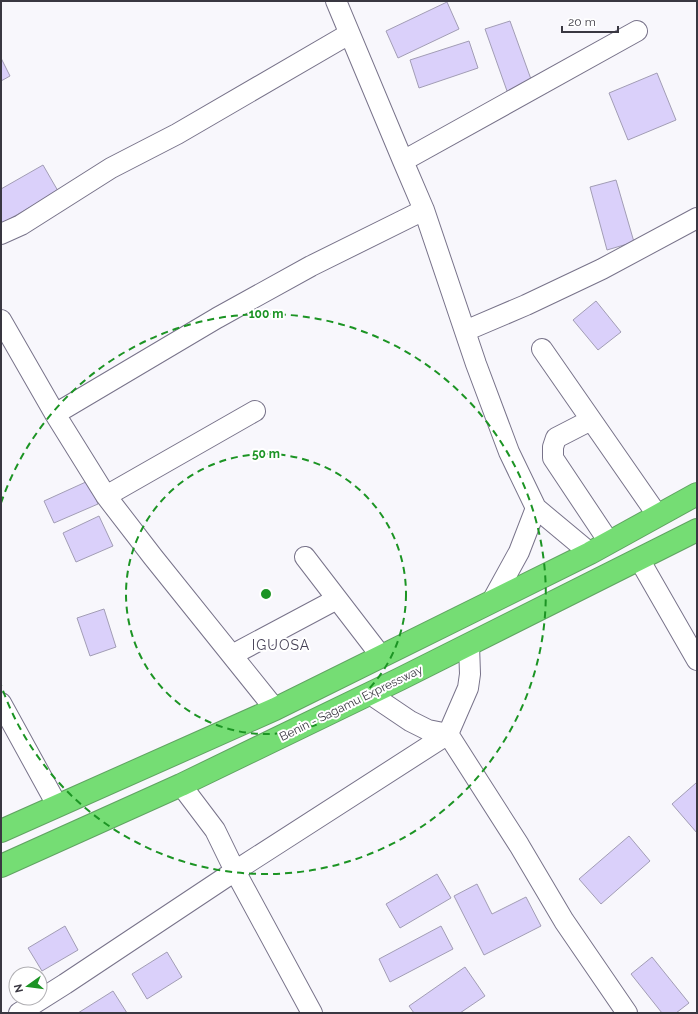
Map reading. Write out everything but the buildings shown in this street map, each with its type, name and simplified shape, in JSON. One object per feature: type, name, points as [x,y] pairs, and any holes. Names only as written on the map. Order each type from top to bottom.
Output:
[{"type":"highway","points":[[1,831],[275,709],[590,553],[697,494]]},
{"type":"highway","name":"Benin - Sagamu Expressway","points":[[1,866],[181,785],[370,694],[697,530]]},
{"type":"street","points":[[336,1],[424,210],[464,331],[509,452],[536,508],[590,553]]},
{"type":"street","points":[[403,161],[637,31]]},
{"type":"street","points":[[1,234],[21,225],[111,168],[177,134],[349,34]]},
{"type":"street","points":[[55,414],[216,318],[304,270],[424,210]]},
{"type":"street","points":[[464,331],[526,305],[602,269],[697,218]]},
{"type":"street","points":[[1,320],[55,414],[106,496],[275,709]]},
{"type":"street","points":[[542,349],[658,516]]},
{"type":"street","points":[[106,496],[255,411]]},
{"type":"street","points":[[591,420],[556,438],[552,447],[553,458],[609,542]]},
{"type":"street","points":[[492,601],[519,552],[536,508]]},
{"type":"street","points":[[305,557],[381,656]]},
{"type":"street","points":[[639,559],[697,660]]},
{"type":"street","points":[[232,655],[337,599]]},
{"type":"street","points":[[19,1013],[235,871],[448,734],[468,688],[470,674],[469,645]]},
{"type":"street","points":[[370,694],[410,721],[428,730],[448,734],[519,844],[564,920],[627,1013]]},
{"type":"street","points":[[1,703],[57,805]]},
{"type":"street","points":[[181,785],[215,830],[235,871],[312,1013]]},
{"type":"district","name":"IGUOSA","points":[[281,645]]}]
